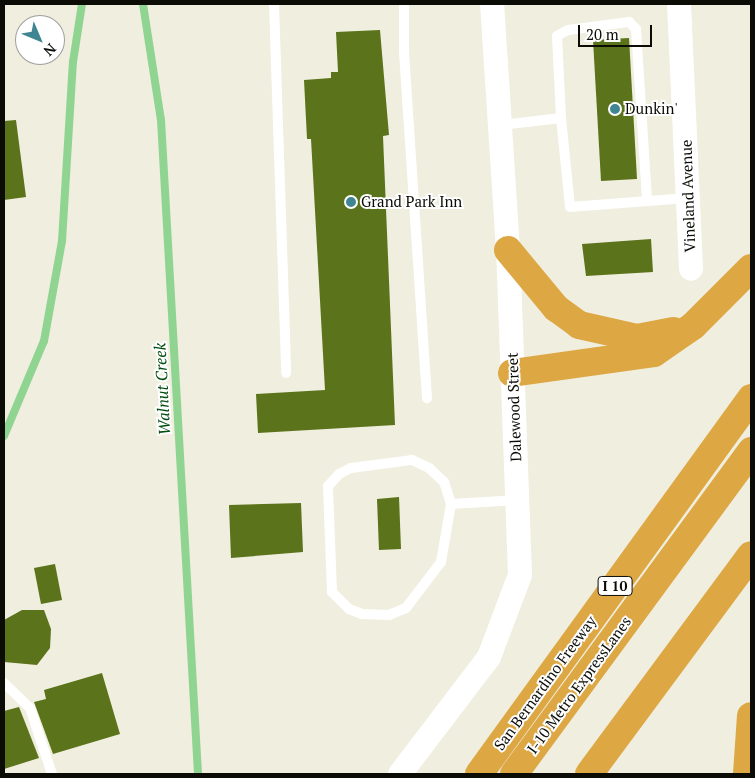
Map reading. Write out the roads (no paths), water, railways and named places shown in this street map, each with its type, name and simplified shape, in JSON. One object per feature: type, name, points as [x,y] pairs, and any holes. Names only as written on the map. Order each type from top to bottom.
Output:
[{"type":"highway","points":[[508,250],[556,308],[579,325],[637,338],[693,326]]},
{"type":"highway","points":[[512,373],[628,360],[674,343],[751,268]]},
{"type":"highway","name":"San Bernardino Freeway","points":[[479,774],[751,398]]},
{"type":"highway","name":"I-10 Metro ExpressLanes","points":[[514,774],[751,451]]},
{"type":"highway","points":[[589,774],[751,555]]},
{"type":"highway","points":[[748,769],[751,716]]},
{"type":"street","name":"Dalewood Street","points":[[400,774],[488,657],[520,576],[508,250],[492,4]]},
{"type":"street","name":"Vineland Avenue","points":[[679,4],[691,268]]},
{"type":"lane","points":[[274,4],[286,373]]},
{"type":"lane","points":[[404,4],[404,52],[427,398]]},
{"type":"lane","points":[[647,200],[636,30],[629,22],[568,30],[557,36],[561,118],[570,207],[688,198]]},
{"type":"lane","points":[[501,125],[561,118]]},
{"type":"lane","points":[[412,460],[429,468],[444,482],[451,504],[441,562],[406,608],[389,615],[362,614],[350,609],[332,592],[328,486],[339,474],[352,468],[412,460]]},
{"type":"lane","points":[[451,504],[517,500]]},
{"type":"lane","points":[[4,683],[30,708],[52,774]]},
{"type":"waterway","name":"Walnut Creek","points":[[4,436],[44,341],[62,241],[73,62],[82,4]]},
{"type":"waterway","name":"Walnut Creek","points":[[143,4],[161,120],[198,774]]},
{"type":"place","name":"Dunkin'","points":[[615,109]]},
{"type":"place","name":"Grand Park Inn","points":[[351,202]]}]
